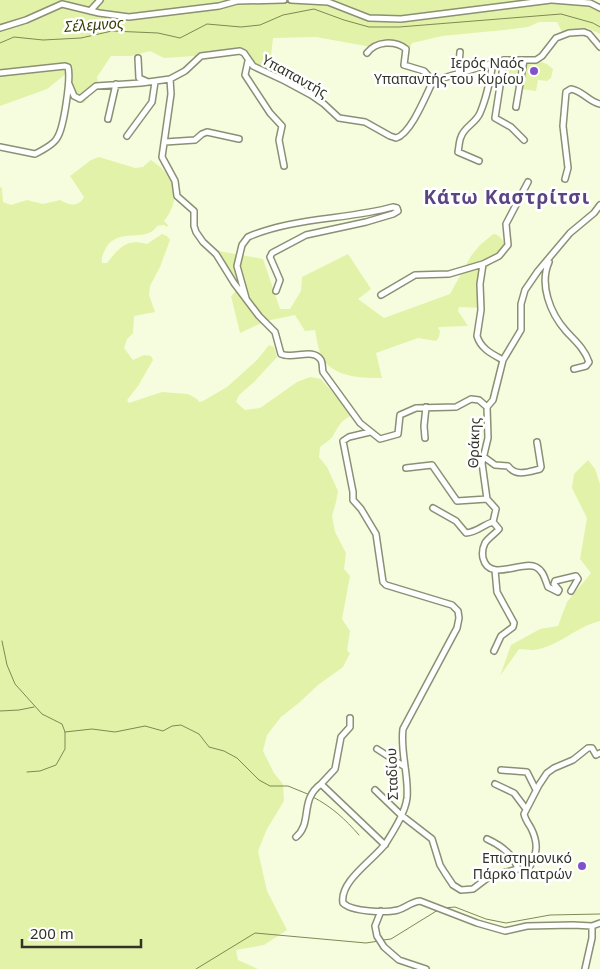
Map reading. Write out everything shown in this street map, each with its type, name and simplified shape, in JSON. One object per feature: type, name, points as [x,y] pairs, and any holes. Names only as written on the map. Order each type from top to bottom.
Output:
[{"type":"street","points":[[90,11],[100,0]]},
{"type":"street","points":[[0,28],[26,20],[62,4],[114,16],[139,16],[179,9],[219,6],[237,1],[284,0]]},
{"type":"street","points":[[290,0],[328,2],[369,18],[400,19],[552,0],[590,3],[600,8]]},
{"type":"street","points":[[367,53],[371,48],[384,43],[402,46],[406,49],[404,65],[424,71],[434,81],[504,60],[539,59],[556,38],[576,32],[589,34],[600,47]]},
{"type":"street","name":"Υπαπαντής","points":[[69,84],[74,96],[79,99],[83,98],[94,86],[170,80],[179,75],[197,58],[204,55],[240,51],[244,53],[253,66],[285,80],[311,95],[341,120],[369,124],[394,138],[401,136],[415,116],[434,81]]},
{"type":"street","points":[[458,74],[460,52]]},
{"type":"street","points":[[127,136],[152,102],[153,82],[139,78],[138,58]]},
{"type":"street","points":[[504,60],[495,118],[511,127],[524,140]]},
{"type":"street","points":[[516,107],[524,60]]},
{"type":"street","points":[[248,61],[245,75],[270,113],[282,126],[278,140],[284,166]]},
{"type":"street","points":[[479,161],[458,152],[460,138],[475,122],[480,113],[487,93],[493,63]]},
{"type":"street","points":[[0,73],[65,66],[69,69],[69,84],[57,138],[35,154],[0,147]]},
{"type":"street","points":[[170,80],[171,94],[162,153],[163,160],[174,178],[179,198],[194,211],[196,232],[216,254],[234,283],[262,320],[275,332],[282,354],[290,356],[314,354],[318,357],[322,362],[324,372],[360,423],[382,439],[397,435],[399,432],[399,417],[401,414],[413,409],[426,407],[453,408],[471,399],[479,400],[487,407],[493,400],[503,360],[521,330],[521,304],[525,290],[570,233],[594,213],[600,205]]},
{"type":"street","points":[[108,119],[116,84]]},
{"type":"street","points":[[565,179],[568,168],[563,126],[566,92],[571,89],[579,91],[595,103],[600,104]]},
{"type":"street","points":[[165,142],[196,140],[207,132],[239,139]]},
{"type":"street","points":[[382,295],[416,275],[449,274],[484,264],[499,256],[508,245],[506,224],[528,182]]},
{"type":"street","points":[[247,299],[237,266],[242,245],[248,237],[307,220],[375,212],[394,207],[398,209],[395,213],[366,222],[306,235],[272,253],[270,257],[280,280],[276,290]]},
{"type":"street","points":[[548,259],[545,276],[550,304],[562,327],[584,350],[589,362],[586,366],[574,369]]},
{"type":"street","points":[[484,264],[480,284],[481,310],[477,336],[482,346],[503,360]]},
{"type":"street","points":[[425,438],[426,407]]},
{"type":"street","name":"Θράκης","points":[[487,407],[488,438],[482,465],[487,499],[496,509],[493,522]]},
{"type":"street","name":"Σταδίου","points":[[370,432],[343,440],[353,500],[358,504],[376,534],[383,582],[386,585],[452,605],[458,611],[459,618],[457,628],[405,723],[402,736],[407,797],[401,815],[385,845],[353,878],[343,899],[344,905],[350,908],[381,911],[395,910],[416,901],[505,931],[527,926],[592,926],[600,923]]},
{"type":"street","points":[[484,456],[492,464],[507,466],[516,473],[540,469],[537,442]]},
{"type":"street","points":[[406,468],[432,465],[457,501],[487,499]]},
{"type":"street","points":[[433,508],[455,520],[465,533],[475,532],[485,524],[493,522],[499,529],[485,543],[482,556],[486,564],[495,570],[523,566],[535,567],[544,574],[548,587],[558,592],[559,590],[554,584],[555,581],[576,576],[578,579],[571,591]]},
{"type":"street","points":[[494,651],[502,636],[513,627],[514,623],[496,592],[495,570]]},
{"type":"street","points":[[296,837],[302,829],[309,797],[336,769],[341,737],[350,727],[350,718]]},
{"type":"street","points":[[530,866],[537,849],[533,832],[524,815],[536,790],[545,776],[554,768],[570,762],[590,748],[596,755],[600,753]]},
{"type":"street","points":[[376,749],[405,767]]},
{"type":"street","points":[[501,770],[527,772],[536,790]]},
{"type":"street","points":[[321,784],[385,845]]},
{"type":"street","points":[[495,784],[514,793],[526,809]]},
{"type":"street","points":[[375,790],[401,815],[432,839],[445,873],[453,885],[461,890],[473,889],[490,876],[518,868],[504,849],[487,839]]},
{"type":"street","points":[[381,911],[375,926],[380,941],[396,959],[426,969]]},
{"type":"street","points":[[585,969],[590,952],[592,926]]},
{"type":"green space","points":[[0,0],[568,0],[562,4],[589,6],[600,11],[600,34],[587,28],[562,32],[557,22],[539,22],[528,27],[442,36],[412,43],[408,54],[402,48],[394,46],[377,48],[316,37],[273,38],[269,76],[249,66],[243,55],[219,55],[196,62],[194,56],[164,58],[150,51],[131,56],[111,56],[97,77],[99,89],[93,91],[84,103],[78,103],[71,97],[71,70],[47,89],[0,106]]},
{"type":"green space","points":[[507,62],[518,63],[522,67],[518,85],[503,81]]},
{"type":"green space","points":[[541,62],[553,69],[551,78],[547,81],[538,80],[536,91],[522,89],[523,79],[526,79],[523,78],[527,63]]},
{"type":"green space","points":[[99,157],[135,168],[143,167],[151,160],[159,166],[170,180],[174,196],[170,212],[164,221],[168,225],[167,227],[164,225],[157,226],[147,234],[117,238],[106,248],[102,257],[102,263],[107,263],[119,249],[128,243],[140,242],[147,244],[162,234],[170,240],[160,267],[150,286],[149,295],[155,312],[134,316],[133,333],[127,339],[124,348],[133,360],[144,355],[151,356],[153,360],[138,386],[127,400],[129,403],[162,392],[188,394],[199,402],[203,401],[227,387],[257,360],[269,345],[274,347],[277,357],[239,395],[236,402],[245,410],[260,408],[297,382],[310,377],[321,379],[352,415],[320,447],[319,457],[327,467],[338,491],[332,516],[335,532],[346,553],[344,569],[350,576],[342,619],[350,631],[347,651],[350,653],[343,667],[318,685],[281,717],[267,735],[263,751],[274,773],[283,784],[284,801],[267,829],[258,851],[267,891],[287,930],[264,945],[236,950],[238,960],[258,969],[0,969],[0,187],[2,188],[3,202],[11,205],[27,200],[43,204],[60,200],[76,204],[84,197],[70,176],[91,160]]},
{"type":"green space","points":[[495,234],[500,237],[509,249],[489,266],[485,272],[483,282],[485,308],[459,307],[458,311],[468,326],[439,327],[439,337],[436,341],[418,338],[376,353],[382,378],[352,376],[332,368],[321,355],[315,330],[305,331],[295,315],[266,321],[240,333],[231,296],[237,290],[219,251],[263,259],[280,309],[290,309],[301,291],[302,277],[348,254],[371,289],[358,299],[384,318],[450,294],[471,256],[480,245]]},
{"type":"green space","points":[[588,460],[595,469],[600,484],[600,621],[592,623],[547,647],[534,650],[519,649],[500,676],[511,645],[540,629],[558,626],[567,602],[591,573],[580,559],[587,518],[572,488],[574,474]]},
{"type":"waterway","name":"Σέλεμνος","points":[[0,43],[14,37],[43,40],[81,38],[112,31],[158,33],[180,38],[207,24],[241,27],[260,25],[283,15],[314,9],[369,27],[399,27],[561,14],[593,23],[600,27]]},
{"type":"waterway","points":[[2,641],[7,665],[15,684],[42,714],[62,724],[65,732],[65,749],[56,765],[40,771],[27,772]]},
{"type":"waterway","points":[[0,711],[34,707]]},
{"type":"waterway","points":[[65,732],[92,729],[115,732],[145,726],[163,731],[172,726],[181,725],[199,734],[209,747],[224,751],[237,758],[259,780],[270,786],[288,786],[310,795]]},
{"type":"waterway","points":[[313,797],[338,814],[359,835]]},
{"type":"waterway","points":[[444,908],[455,907],[486,919],[506,923],[550,915],[600,914]]},
{"type":"waterway","points":[[383,940],[391,939],[438,910]]},
{"type":"waterway","points":[[196,969],[255,933],[366,943],[379,941]]},
{"type":"place","name":"Ιερός Ναός Υπαπαντής του Κυρίου","points":[[534,71]]},
{"type":"place","name":"Επιστημονικό Πάρκο Πατρών","points":[[582,866]]},
{"type":"district","name":"Κάτω Καστρίτσι","points":[[507,197]]}]
